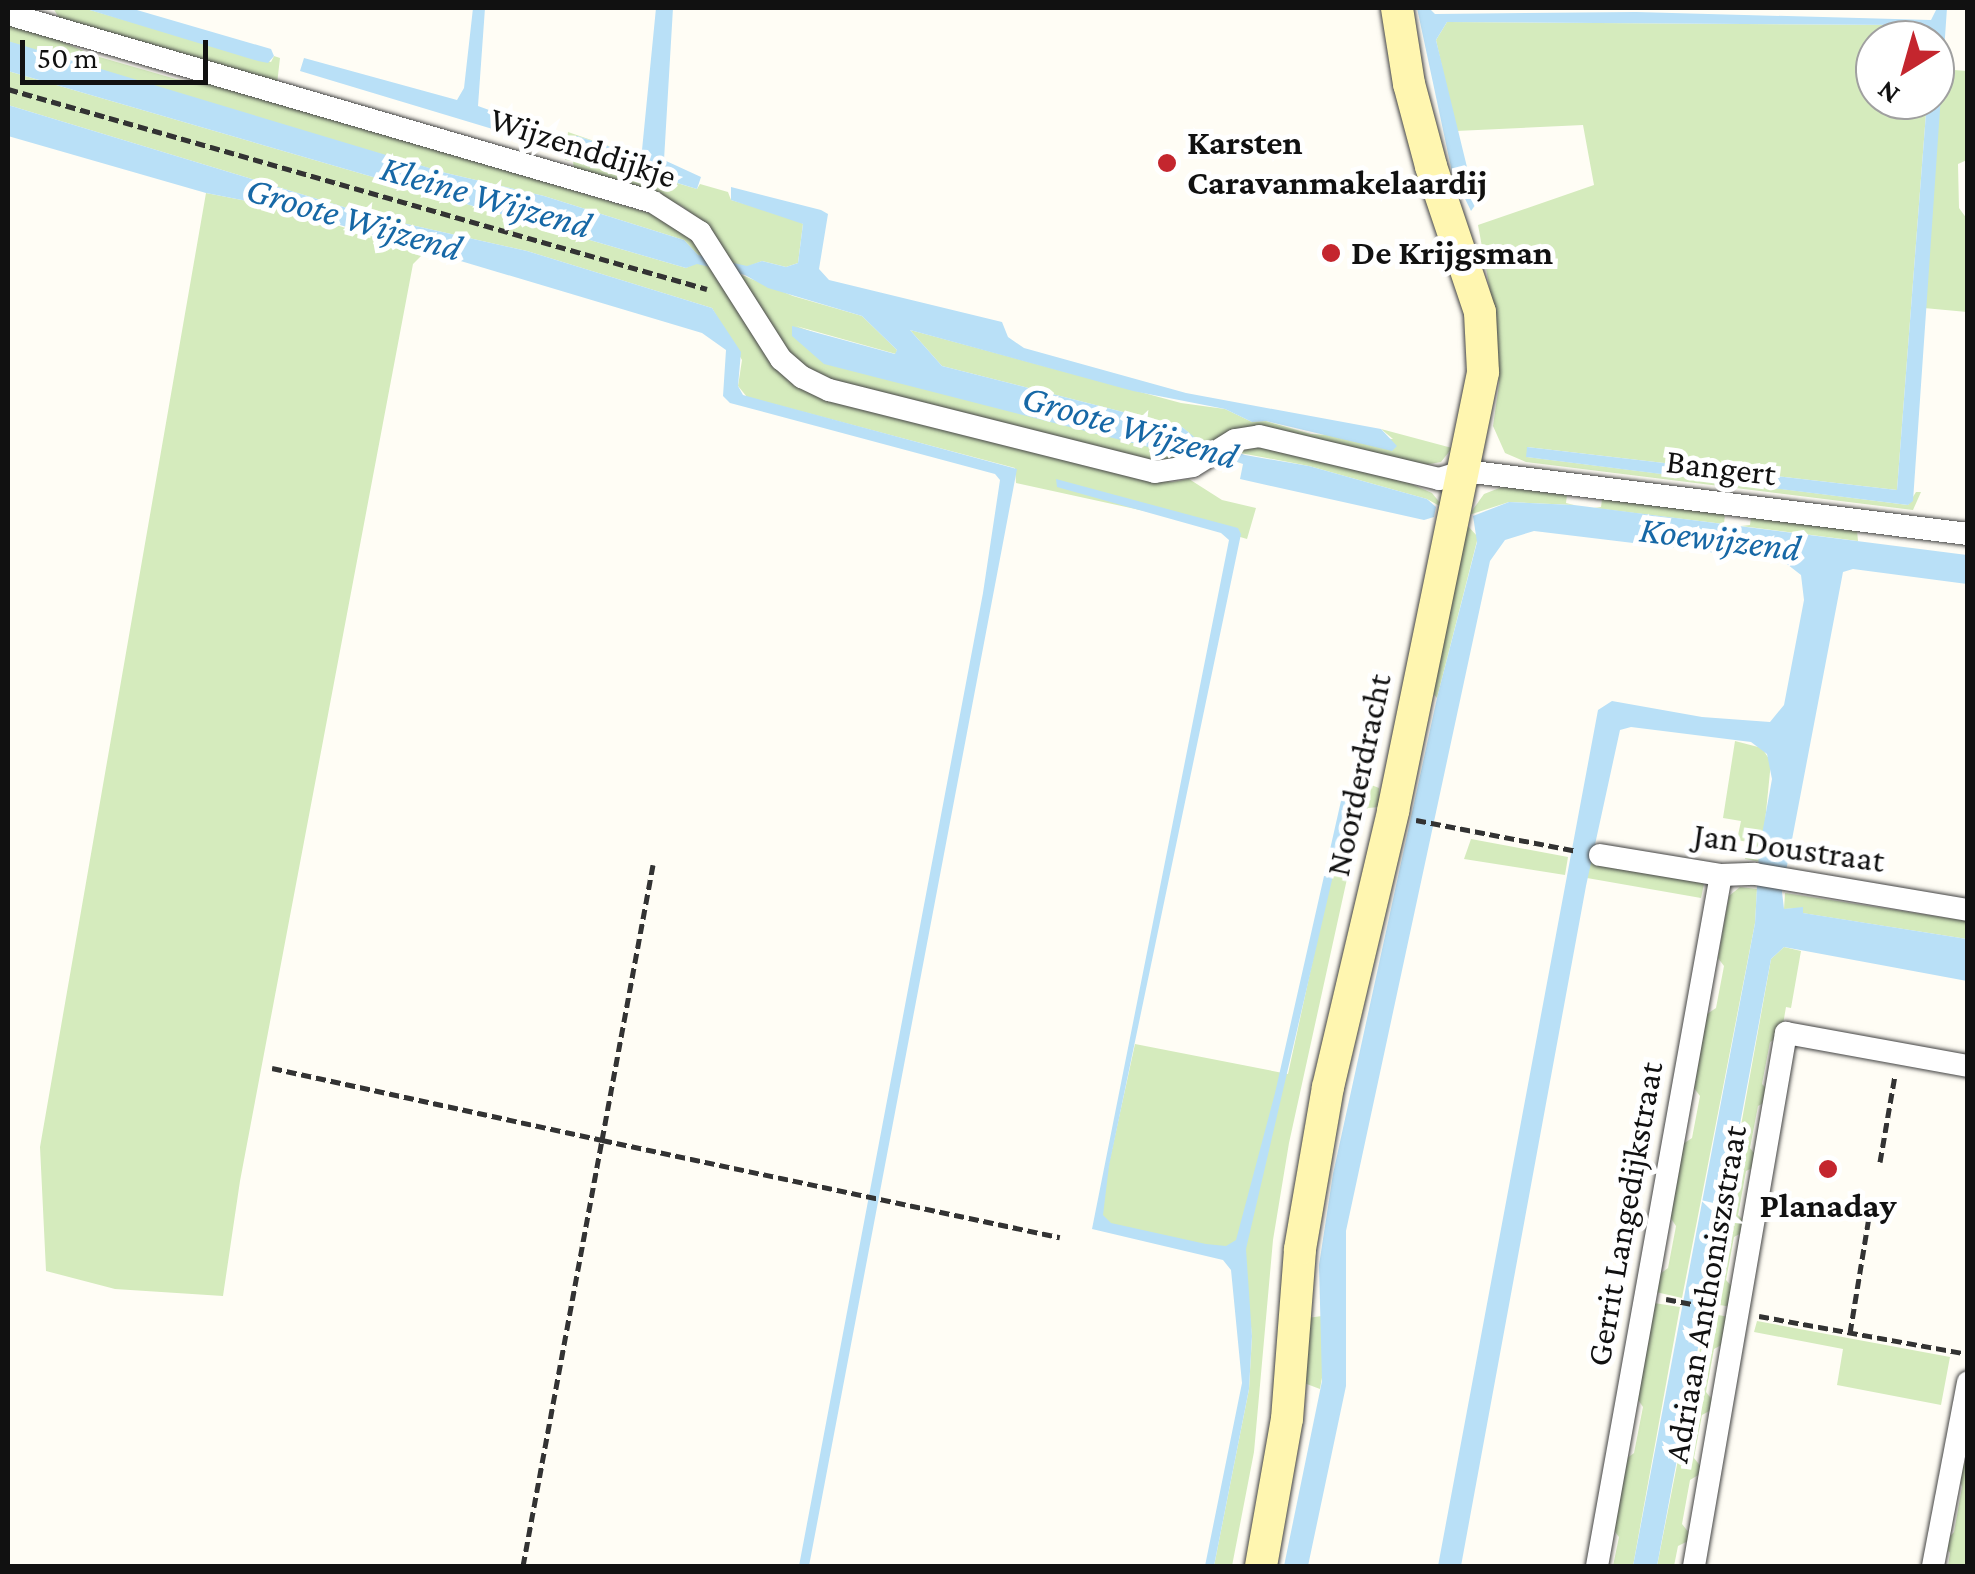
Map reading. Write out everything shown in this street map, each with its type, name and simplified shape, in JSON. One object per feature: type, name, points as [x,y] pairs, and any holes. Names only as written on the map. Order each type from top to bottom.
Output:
[{"type":"street","name":"Noorderdracht","points":[[1262,1566],[1287,1419],[1300,1249],[1328,1087],[1398,814],[1482,372],[1483,330],[1431,166],[1397,8]]},
{"type":"street","name":"Wijzenddijkje","points":[[8,14],[633,194],[688,222],[713,251],[781,359],[802,378],[829,390],[1155,472],[1182,470],[1235,440],[1265,436],[1440,479],[1465,471]]},
{"type":"street","name":"Bangert","points":[[1465,471],[1968,534]]},
{"type":"street","name":"Jan Doustraat","points":[[1600,854],[1720,874],[1755,874],[1968,910]]},
{"type":"street","name":"Gerrit Langedijkstraat","points":[[1596,1566],[1720,874]]},
{"type":"street","name":"Adriaan Anthoniszstraat","points":[[1694,1566],[1729,1311],[1786,1034],[1899,1052]]},
{"type":"street","points":[[1899,1052],[1968,1066]]},
{"type":"street","points":[[1932,1566],[1968,1382]]},
{"type":"path","points":[[8,89],[739,293]]},
{"type":"path","points":[[1440,825],[1564,848]]},
{"type":"path","points":[[523,1566],[653,865]]},
{"type":"path","points":[[1880,1162],[1899,1052]]},
{"type":"path","points":[[272,1068],[1060,1237]]},
{"type":"path","points":[[1850,1333],[1872,1205]]},
{"type":"path","points":[[1674,1300],[1968,1354]]},
{"type":"green space","points":[[53,8],[83,8],[271,62],[274,56],[280,58],[277,84],[61,21]]},
{"type":"green space","points":[[8,19],[96,56],[176,79],[221,85],[672,220],[709,258],[698,255],[684,240],[544,196],[446,173],[41,55],[8,41]]},
{"type":"green space","points":[[1447,22],[1855,25],[1855,120],[1925,120],[1897,490],[1527,447],[1527,457],[1908,505],[1916,492],[1921,492],[1913,510],[1526,462],[1505,453],[1493,426],[1499,384],[1496,323],[1478,225],[1594,185],[1583,125],[1456,131],[1436,40]]},
{"type":"green space","points":[[1955,70],[1967,71],[1967,160],[1958,164],[1959,208],[1967,219],[1967,312],[1924,308],[1937,120],[1955,120]]},
{"type":"green space","points":[[8,71],[686,268],[696,263],[714,268],[776,366],[1129,474],[1172,482],[1189,479],[1222,500],[1256,508],[1247,539],[1172,517],[1016,483],[1015,468],[747,397],[738,386],[742,360],[712,308],[527,251],[380,218],[8,105]]},
{"type":"green space","points":[[568,132],[632,154],[577,136],[571,151],[697,189],[700,184],[728,192],[731,200],[797,219],[803,224],[798,263],[786,267],[762,261],[747,267],[731,263],[709,228],[682,206],[574,170],[573,161],[565,160]]},
{"type":"green space","points":[[206,193],[283,208],[424,253],[413,264],[240,1181],[223,1296],[115,1289],[46,1271],[40,1147]]},
{"type":"green space","points":[[737,273],[793,296],[862,316],[897,350],[896,354],[796,326],[1091,432],[1181,454],[1202,451],[1160,464],[818,376],[786,352]]},
{"type":"green space","points":[[910,330],[1181,403],[1225,409],[1252,422],[1266,421],[1311,434],[1393,439],[1381,429],[1452,448],[1441,462],[1424,465],[1366,454],[1213,444],[1197,440],[1182,427],[942,366]]},
{"type":"green space","points":[[1259,446],[1409,483],[1432,493],[1445,509],[1427,499],[1309,466],[1235,452]]},
{"type":"green space","points":[[1502,487],[1567,495],[1566,503],[1574,505],[1509,502],[1469,515],[1484,494]]},
{"type":"green space","points":[[1602,499],[1725,514],[1724,524],[1594,508],[1601,507]]},
{"type":"green space","points":[[1751,517],[1857,530],[1858,541],[1741,526],[1750,525]]},
{"type":"green space","points":[[1466,524],[1478,537],[1437,698],[1430,690]]},
{"type":"green space","points":[[1735,741],[1762,748],[1771,762],[1761,862],[1745,859],[1748,842],[1737,840],[1741,821],[1723,818]]},
{"type":"green space","points":[[1356,779],[1379,788],[1380,807],[1368,808],[1361,815],[1289,1143],[1273,1240],[1254,1452],[1232,1566],[1214,1566],[1249,1389],[1252,1336],[1244,1260],[1096,1223],[1135,1044],[1288,1074],[1350,789]]},
{"type":"green space","points":[[1471,839],[1568,857],[1565,875],[1464,859]]},
{"type":"green space","points":[[1591,859],[1700,881],[1704,884],[1701,898],[1587,878]]},
{"type":"green space","points":[[1740,887],[1757,889],[1755,923],[1682,1298],[1656,1292],[1660,1274],[1668,1268],[1676,1226],[1670,1217],[1683,1144],[1692,1138],[1700,1096],[1694,1088],[1707,1014],[1716,1008],[1724,966],[1718,958],[1729,896]]},
{"type":"green space","points":[[1785,893],[1967,921],[1967,939],[1802,913],[1803,908],[1784,909]]},
{"type":"green space","points":[[1784,947],[1801,951],[1791,1008],[1786,1007],[1781,1036],[1770,1042],[1762,1084],[1771,1093],[1769,1100],[1758,1106],[1750,1148],[1758,1165],[1746,1171],[1738,1215],[1747,1224],[1745,1231],[1734,1237],[1726,1280],[1735,1290],[1731,1307],[1709,1303],[1771,959]]},
{"type":"green space","points":[[1654,1303],[1680,1307],[1633,1566],[1613,1566],[1619,1537],[1613,1529],[1626,1459],[1634,1453],[1643,1407],[1637,1398]]},
{"type":"green space","points":[[1707,1313],[1729,1317],[1725,1343],[1714,1349],[1706,1392],[1714,1402],[1713,1409],[1702,1415],[1694,1458],[1702,1468],[1690,1480],[1682,1524],[1690,1534],[1688,1541],[1678,1546],[1674,1566],[1657,1566]]},
{"type":"green space","points":[[1322,1316],[1324,1366],[1320,1389],[1304,1383],[1307,1318]]},
{"type":"green space","points":[[1757,1321],[1950,1357],[1941,1405],[1837,1385],[1843,1349],[1754,1332]]},
{"type":"green space","points":[[1967,1460],[1967,1566],[1948,1566],[1950,1553],[1944,1544],[1954,1532],[1962,1487],[1958,1472]]},
{"type":"water","points":[[83,8],[130,8],[271,49],[274,56],[268,63],[258,61]]},
{"type":"water","points":[[473,8],[485,8],[478,106],[539,128],[536,142],[300,71],[304,58],[457,100],[464,88]]},
{"type":"water","points":[[656,8],[673,8],[664,160],[701,177],[697,189],[570,150],[571,139],[577,136],[632,154],[642,150]]},
{"type":"water","points":[[1417,8],[1429,8],[1435,14],[1636,12],[1931,20],[1855,20],[1855,25],[1447,22],[1436,40],[1476,204],[1471,211],[1452,172]]},
{"type":"water","points":[[1937,8],[1947,8],[1946,20],[1931,20]]},
{"type":"water","points":[[8,41],[446,173],[544,196],[684,240],[698,255],[747,266],[762,261],[786,267],[798,263],[803,224],[731,200],[731,187],[821,210],[828,214],[819,269],[829,280],[1002,322],[1008,337],[1024,348],[1186,393],[1381,429],[1397,446],[1392,451],[1266,421],[1252,422],[1225,409],[1133,391],[910,330],[942,366],[1182,427],[1198,440],[1245,455],[1309,466],[1427,499],[1436,507],[1434,517],[1424,520],[1240,479],[1243,464],[1195,448],[1181,454],[1160,450],[824,364],[792,336],[792,326],[895,354],[897,350],[862,316],[768,288],[745,275],[697,264],[686,268],[8,71]]},
{"type":"water","name":"Groote Wijzend","points":[[8,105],[380,218],[527,251],[712,308],[741,352],[738,386],[743,395],[1017,469],[809,1566],[799,1566],[983,593],[1000,480],[995,474],[730,403],[723,396],[726,350],[702,333],[283,208],[206,193],[8,136]]},
{"type":"water","points":[[1925,120],[1939,120],[1913,501],[1908,505],[1526,457],[1527,447],[1897,490]]},
{"type":"water","points":[[1056,479],[1238,528],[1241,534],[1109,1166],[1103,1215],[1111,1223],[1206,1244],[1226,1246],[1236,1240],[1275,1093],[1343,792],[1353,790],[1246,1249],[1252,1336],[1249,1389],[1214,1566],[1205,1566],[1242,1383],[1231,1270],[1223,1260],[1092,1229],[1229,540],[1221,533],[1057,487]]},
{"type":"water","name":"Koewijzend","points":[[1509,502],[1574,505],[1967,555],[1967,584],[1853,569],[1843,572],[1782,892],[1784,909],[1803,907],[1803,913],[1967,939],[1967,981],[1784,947],[1771,959],[1657,1566],[1633,1566],[1755,923],[1759,851],[1772,779],[1767,754],[1751,742],[1631,727],[1620,730],[1586,886],[1461,1566],[1438,1566],[1598,710],[1612,701],[1702,717],[1770,722],[1784,705],[1804,600],[1801,575],[1783,561],[1534,531],[1505,540],[1490,561],[1346,1231],[1346,1386],[1308,1566],[1284,1566],[1322,1381],[1319,1265],[1333,1174],[1437,698],[1477,542],[1473,516]]},
{"type":"place","name":"Karsten Caravanmakelaardij","points":[[1167,163]]},
{"type":"place","name":"De Krijgsman","points":[[1331,253]]},
{"type":"place","name":"Planaday","points":[[1828,1169]]},
{"type":"water label","name":"Kleine Wijzend","points":[[486,197]]}]
